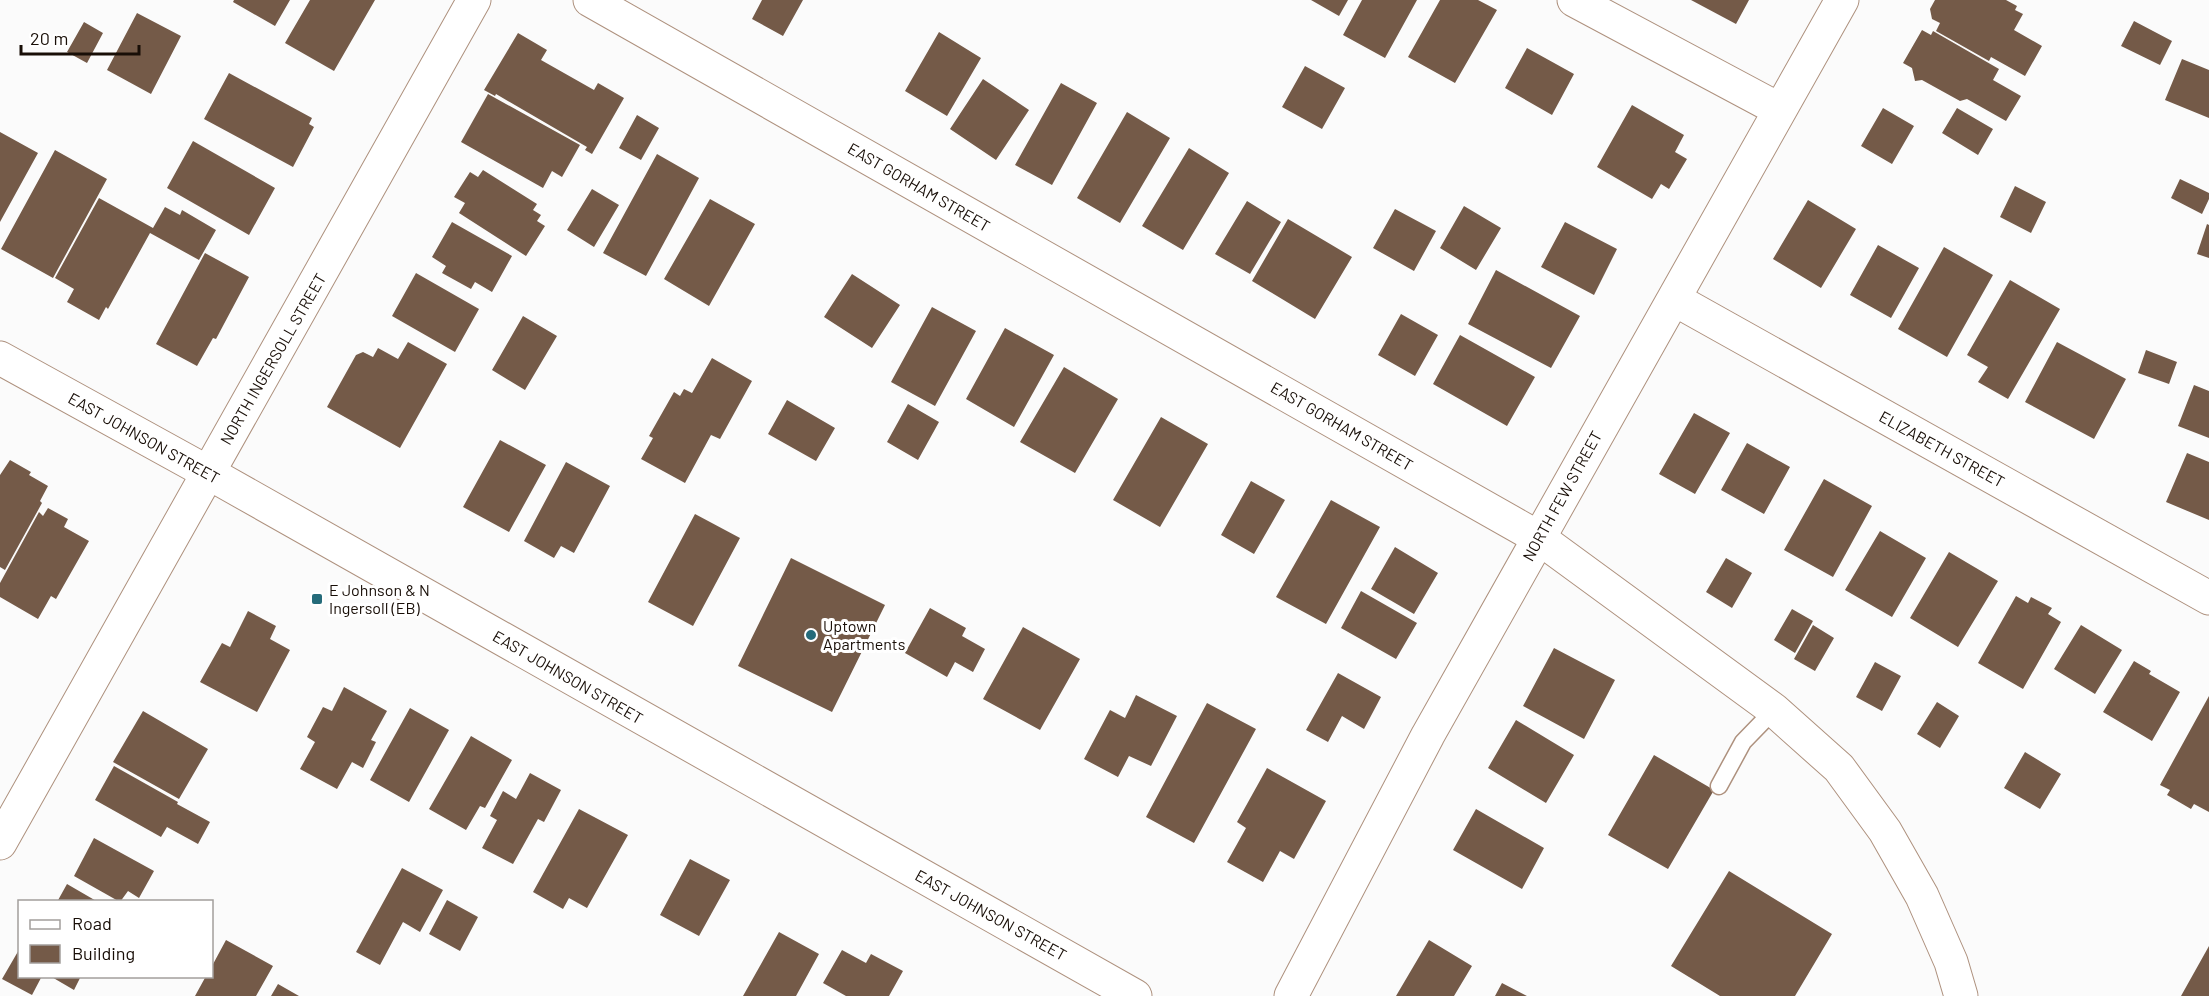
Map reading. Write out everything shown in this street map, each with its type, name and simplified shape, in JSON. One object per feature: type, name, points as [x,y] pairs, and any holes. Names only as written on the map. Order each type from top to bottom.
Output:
[{"type":"main road","name":"NORTH INGERSOLL STREET","points":[[0,843],[474,0]]},
{"type":"main road","name":"EAST GORHAM STREET","points":[[590,0],[1539,538],[1774,710],[1839,768],[1885,831],[1922,896],[1951,962],[1961,996]]},
{"type":"main road","points":[[1574,0],[1780,110]]},
{"type":"main road","name":"NORTH FEW STREET","points":[[1291,996],[1428,735],[1842,0]]},
{"type":"main road","name":"ELIZABETH STREET","points":[[1674,299],[2209,598]]},
{"type":"main road","name":"EAST JOHNSON STREET","points":[[0,358],[207,472],[1135,996]]},
{"type":"lane","points":[[1719,786],[1743,742],[1774,710]]},
{"type":"building","points":[[234,0],[290,0],[275,26],[233,2]]},
{"type":"building","points":[[310,0],[375,0],[334,71],[285,43]]},
{"type":"building","points":[[762,0],[803,0],[783,36],[752,19]]},
{"type":"building","points":[[1311,0],[1348,0],[1339,16]]},
{"type":"building","points":[[1362,0],[1417,0],[1385,58],[1343,35]]},
{"type":"building","points":[[1440,0],[1478,0],[1497,10],[1455,83],[1408,57]]},
{"type":"building","points":[[1691,0],[1749,0],[1736,24]]},
{"type":"building","points":[[1935,0],[2006,0],[2017,6],[2015,10],[2023,14],[2014,30],[2042,46],[2025,76],[1991,57],[1989,61],[1936,31],[1940,23],[1932,19],[1930,9]]},
{"type":"building","points":[[137,13],[181,36],[151,94],[107,70]]},
{"type":"building","points":[[2134,21],[2172,41],[2160,65],[2121,46]]},
{"type":"building","points":[[84,22],[103,33],[87,63],[67,52]]},
{"type":"building","points":[[1922,30],[1931,35],[1933,31],[1999,69],[1993,80],[2021,96],[2006,121],[1967,99],[1960,101],[1922,80],[1915,81],[1912,68],[1903,63]]},
{"type":"building","points":[[939,32],[981,58],[947,116],[905,91]]},
{"type":"building","points":[[518,33],[547,50],[541,60],[594,90],[598,83],[624,98],[592,154],[585,150],[587,147],[496,94],[495,96],[484,90]]},
{"type":"building","points":[[1527,48],[1574,74],[1552,115],[1505,88]]},
{"type":"building","points":[[2182,59],[2209,70],[2209,118],[2165,100]]},
{"type":"building","points":[[1305,66],[1345,88],[1322,129],[1282,107]]},
{"type":"building","points":[[229,73],[312,118],[309,124],[314,127],[293,167],[204,119]]},
{"type":"building","points":[[983,79],[1029,110],[996,160],[950,129]]},
{"type":"building","points":[[1061,83],[1097,103],[1052,185],[1015,165]]},
{"type":"building","points":[[488,94],[580,145],[562,177],[552,171],[543,188],[461,142]]},
{"type":"building","points":[[1632,105],[1684,135],[1675,152],[1687,159],[1669,189],[1661,184],[1652,199],[1597,167]]},
{"type":"building","points":[[1883,108],[1914,126],[1892,164],[1861,146]]},
{"type":"building","points":[[1957,108],[1993,129],[1978,155],[1942,133]]},
{"type":"building","points":[[1127,112],[1170,138],[1120,223],[1077,198]]},
{"type":"building","points":[[637,115],[659,128],[641,160],[619,148]]},
{"type":"building","points":[[0,132],[38,153],[0,222]]},
{"type":"building","points":[[193,141],[275,188],[249,235],[167,188]]},
{"type":"building","points":[[1189,148],[1229,173],[1183,250],[1142,226]]},
{"type":"building","points":[[55,150],[107,179],[53,278],[1,249]]},
{"type":"building","points":[[657,154],[699,178],[646,276],[603,253]]},
{"type":"building","points":[[483,170],[537,204],[533,210],[541,215],[537,221],[545,226],[526,256],[459,213],[465,203],[454,197],[470,172],[478,177]]},
{"type":"building","points":[[2180,179],[2209,193],[2209,199],[2202,214],[2171,198]]},
{"type":"building","points":[[2015,186],[2046,202],[2031,233],[2000,217]]},
{"type":"building","points":[[592,189],[619,205],[594,247],[567,230]]},
{"type":"building","points":[[99,198],[153,228],[165,207],[180,215],[182,210],[216,230],[199,260],[150,233],[108,309],[106,307],[99,320],[67,302],[74,289],[55,278]]},
{"type":"building","points":[[710,199],[755,224],[709,306],[664,279]]},
{"type":"building","points":[[1808,200],[1856,229],[1821,288],[1773,259]]},
{"type":"building","points":[[1247,201],[1281,222],[1250,274],[1215,254]]},
{"type":"building","points":[[1464,206],[1501,228],[1476,270],[1440,248]]},
{"type":"building","points":[[1395,209],[1436,231],[1414,271],[1373,248]]},
{"type":"building","points":[[1288,219],[1352,257],[1315,319],[1252,281]]},
{"type":"building","points":[[452,222],[512,256],[492,292],[475,282],[471,289],[442,273],[446,266],[432,257]]},
{"type":"building","points":[[1565,222],[1617,249],[1594,295],[1541,267]]},
{"type":"building","points":[[2207,224],[2209,225],[2209,258],[2197,254]]},
{"type":"building","points":[[1878,245],[1919,268],[1891,318],[1850,295]]},
{"type":"building","points":[[1944,247],[1993,275],[1947,357],[1898,329]]},
{"type":"building","points":[[205,253],[249,277],[216,339],[213,338],[197,366],[156,344]]},
{"type":"building","points":[[1496,270],[1580,316],[1551,368],[1468,324]]},
{"type":"building","points":[[416,273],[479,309],[455,352],[392,316]]},
{"type":"building","points":[[852,274],[900,305],[872,348],[824,317]]},
{"type":"building","points":[[2010,280],[2060,309],[2008,399],[1978,382],[1988,367],[1967,355]]},
{"type":"building","points":[[932,307],[976,331],[935,406],[891,382]]},
{"type":"building","points":[[1401,314],[1438,335],[1415,376],[1378,355]]},
{"type":"building","points":[[523,316],[557,336],[525,390],[492,370]]},
{"type":"building","points":[[1005,328],[1054,355],[1014,427],[966,399]]},
{"type":"building","points":[[1460,335],[1535,377],[1507,426],[1433,384]]},
{"type":"building","points":[[408,342],[447,364],[400,448],[327,407],[356,355],[363,352],[373,357],[378,348],[398,359]]},
{"type":"building","points":[[2057,342],[2126,379],[2094,439],[2025,402]]},
{"type":"building","points":[[2146,350],[2177,362],[2169,384],[2138,373]]},
{"type":"building","points":[[712,358],[752,381],[720,439],[711,435],[685,483],[641,459],[653,438],[649,436],[674,392],[680,396],[684,389],[692,393]]},
{"type":"building","points":[[1064,367],[1118,399],[1075,473],[1020,442]]},
{"type":"building","points":[[2194,385],[2209,391],[2209,438],[2178,426]]},
{"type":"building","points":[[787,400],[835,428],[816,461],[768,434]]},
{"type":"building","points":[[908,404],[939,422],[918,460],[887,442]]},
{"type":"building","points":[[1694,413],[1730,433],[1695,494],[1659,474]]},
{"type":"building","points":[[1161,417],[1208,444],[1160,527],[1113,500]]},
{"type":"building","points":[[500,440],[546,465],[509,532],[463,507]]},
{"type":"building","points":[[1747,443],[1790,467],[1764,514],[1721,490]]},
{"type":"building","points":[[2187,453],[2209,462],[2209,520],[2166,502]]},
{"type":"building","points":[[10,460],[31,472],[29,475],[48,486],[40,501],[42,503],[5,570],[0,567],[0,475]]},
{"type":"building","points":[[566,462],[610,486],[574,553],[561,546],[554,558],[524,541]]},
{"type":"building","points":[[1824,479],[1872,506],[1833,577],[1784,550]]},
{"type":"building","points":[[1251,481],[1285,500],[1254,554],[1221,535]]},
{"type":"building","points":[[1331,500],[1380,527],[1326,624],[1276,597]]},
{"type":"building","points":[[48,508],[68,519],[64,527],[89,541],[56,599],[51,596],[38,619],[0,597],[0,583],[39,512],[43,516]]},
{"type":"building","points":[[695,514],[740,538],[693,626],[648,602]]},
{"type":"building","points":[[1880,531],[1926,558],[1892,617],[1845,590]]},
{"type":"building","points":[[1395,547],[1438,573],[1414,614],[1371,589]]},
{"type":"building","points":[[1949,552],[1998,581],[1958,647],[1910,618]]},
{"type":"building","name":"Uptown Apartments","points":[[791,558],[885,605],[832,712],[738,666]]},
{"type":"building","points":[[1726,558],[1752,573],[1732,608],[1706,592]]},
{"type":"building","points":[[1361,591],[1417,623],[1396,659],[1341,628]]},
{"type":"building","points":[[2016,596],[2028,603],[2031,597],[2052,608],[2048,614],[2061,622],[2023,689],[1978,663]]},
{"type":"building","points":[[930,608],[966,628],[962,636],[985,649],[973,672],[955,662],[947,677],[905,653]]},
{"type":"building","points":[[1792,609],[1813,621],[1795,653],[1774,640]]},
{"type":"building","points":[[248,611],[276,626],[270,639],[290,650],[257,712],[200,682],[222,643],[230,647]]},
{"type":"building","points":[[1813,625],[1834,638],[1815,671],[1794,659]]},
{"type":"building","points":[[2081,625],[2122,650],[2095,694],[2054,669]]},
{"type":"building","points":[[1023,627],[1080,659],[1040,730],[983,699]]},
{"type":"building","points":[[1554,648],[1615,680],[1584,739],[1523,706]]},
{"type":"building","points":[[2134,661],[2151,671],[2149,674],[2180,692],[2152,741],[2103,712]]},
{"type":"building","points":[[1875,662],[1901,676],[1882,711],[1856,697]]},
{"type":"building","points":[[1338,673],[1381,697],[1364,729],[1342,716],[1328,742],[1306,730]]},
{"type":"building","points":[[344,687],[387,711],[371,740],[376,742],[363,768],[352,762],[337,789],[300,769],[315,742],[307,737],[323,707],[332,711]]},
{"type":"building","points":[[1136,695],[1177,716],[1151,766],[1129,756],[1118,777],[1084,759],[1110,710],[1125,718]]},
{"type":"building","points":[[2209,696],[2209,812],[2194,804],[2191,809],[2167,795],[2170,790],[2160,785]]},
{"type":"building","points":[[1937,702],[1959,716],[1940,748],[1917,734]]},
{"type":"building","points":[[1207,703],[1256,729],[1194,843],[1146,817]]},
{"type":"building","points":[[410,708],[449,730],[409,802],[370,780]]},
{"type":"building","points":[[143,711],[208,749],[179,799],[113,762]]},
{"type":"building","points":[[1516,720],[1574,755],[1546,803],[1488,768]]},
{"type":"building","points":[[471,736],[512,760],[485,808],[480,806],[466,830],[429,809]]},
{"type":"building","points":[[2025,752],[2061,774],[2040,809],[2004,788]]},
{"type":"building","points":[[1654,755],[1714,790],[1668,869],[1608,835]]},
{"type":"building","points":[[114,766],[210,822],[198,844],[167,827],[161,837],[95,800]]},
{"type":"building","points":[[1267,768],[1326,801],[1294,859],[1280,851],[1263,882],[1227,862],[1246,828],[1237,822]]},
{"type":"building","points":[[530,773],[561,790],[544,822],[538,819],[513,864],[482,848],[497,820],[490,816],[503,791],[516,799]]},
{"type":"building","points":[[579,809],[628,835],[587,908],[569,898],[563,909],[533,892]]},
{"type":"building","points":[[1476,809],[1544,848],[1522,889],[1453,850]]},
{"type":"building","points":[[94,838],[154,871],[139,898],[128,891],[121,900],[116,900],[74,876]]},
{"type":"building","points":[[690,859],[730,880],[699,936],[660,915]]},
{"type":"building","points":[[402,868],[443,890],[420,932],[403,922],[380,965],[356,952]]},
{"type":"building","points":[[1729,871],[1832,934],[1795,996],[1720,996],[1671,966]]},
{"type":"building","points":[[67,884],[95,900],[58,900]]},
{"type":"building","points":[[447,900],[478,917],[460,951],[429,934]]},
{"type":"building","points":[[779,932],[819,954],[796,996],[743,996]]},
{"type":"building","points":[[226,940],[273,966],[256,996],[195,996],[205,978],[213,978],[213,964]]},
{"type":"building","points":[[1429,940],[1472,966],[1454,996],[1396,996]]},
{"type":"building","points":[[2209,946],[2209,996],[2181,996]]},
{"type":"building","points":[[842,950],[866,963],[871,954],[903,971],[889,996],[846,996],[823,983]]},
{"type":"building","points":[[18,951],[18,978],[41,978],[32,995],[2,979]]},
{"type":"building","points":[[53,978],[80,978],[74,990]]},
{"type":"building","points":[[1502,983],[1527,996],[1495,996]]},
{"type":"building","points":[[278,984],[299,996],[271,996]]},
{"type":"place","name":"E Johnson & N Ingersoll (EB)","points":[[317,599]]},
{"type":"place","name":"Uptown Apartments","points":[[811,635]]}]
